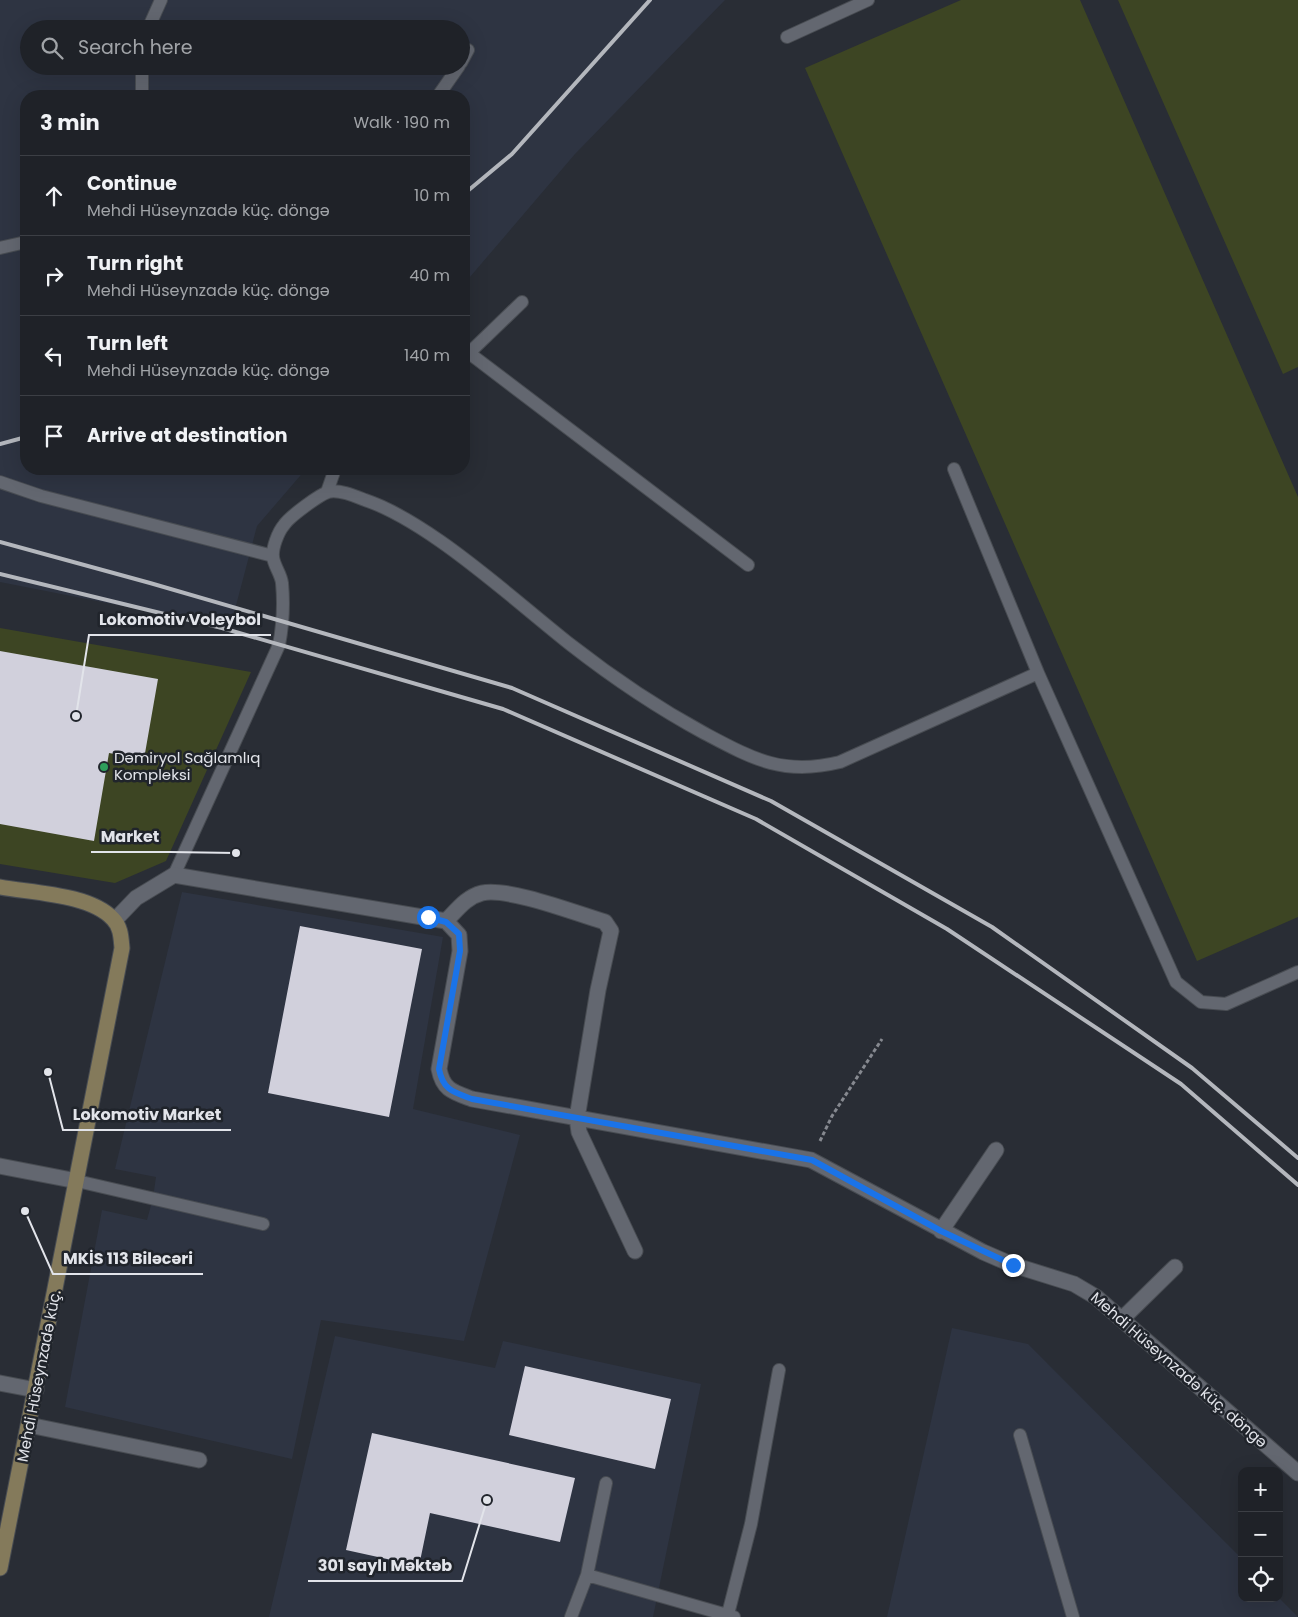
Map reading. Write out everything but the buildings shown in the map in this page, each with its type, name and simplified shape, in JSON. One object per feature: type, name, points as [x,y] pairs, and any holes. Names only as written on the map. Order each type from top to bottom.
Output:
[{"type":"main road","points":[[0,887],[83,902],[102,910],[115,920]]},
{"type":"main road","name":"Mehdi Hüseynzadə küç.","points":[[0,1568],[122,948],[120,933],[115,920]]},
{"type":"street","points":[[115,920],[136,898],[174,875],[446,922],[464,902],[482,893],[505,893],[605,922],[611,931],[598,990],[577,1118],[579,1132],[634,1251]]},
{"type":"street","name":"Mehdi Hüseynzadə küç. döngə","points":[[446,922],[459,934],[460,951],[439,1069],[441,1083],[453,1092],[472,1099],[812,1160],[941,1231],[1013,1265],[1074,1284],[1096,1297],[1297,1469]]},
{"type":"street","points":[[941,1231],[996,1150]]},
{"type":"street","points":[[0,1166],[77,1181]]},
{"type":"street","points":[[1122,1319],[1175,1266]]},
{"type":"street","points":[[0,1383],[36,1390]]},
{"type":"street","points":[[29,1425],[199,1460]]},
{"type":"lane","points":[[150,20],[161,0]]},
{"type":"lane","points":[[787,37],[868,0]]},
{"type":"lane","points":[[142,75],[142,90]]},
{"type":"lane","points":[[442,90],[453,75]]},
{"type":"lane","points":[[0,248],[20,243]]},
{"type":"lane","points":[[470,351],[522,302]]},
{"type":"lane","points":[[470,358],[748,565]]},
{"type":"lane","points":[[954,469],[1038,673],[1176,982],[1201,1002],[1226,1004],[1298,972]]},
{"type":"lane","points":[[174,875],[280,645],[284,623],[282,580],[273,556],[276,540],[284,524],[327,492],[333,475]]},
{"type":"lane","points":[[0,482],[41,496],[273,556]]},
{"type":"lane","points":[[327,492],[345,493],[390,509],[470,563],[571,645],[618,679],[687,723],[761,761],[785,767],[816,768],[840,762],[1038,673]]},
{"type":"lane","points":[[77,1181],[263,1224]]},
{"type":"lane","points":[[587,1575],[731,1616],[751,1524],[779,1370]]},
{"type":"lane","points":[[1020,1435],[1073,1617]]},
{"type":"lane","points":[[571,1617],[587,1575],[606,1483]]},
{"type":"path","points":[[812,1160],[832,1116],[882,1039]]},
{"type":"shaded area","points":[[0,0],[725,0],[575,154],[470,277],[470,90],[20,90],[20,475],[301,475],[257,526],[229,632],[163,614],[0,582]]},
{"type":"shaded area","points":[[182,892],[443,937],[413,1109],[520,1135],[464,1341],[321,1320],[292,1459],[65,1407],[102,1210],[147,1220],[153,1198],[156,1177],[115,1169]]},
{"type":"shaded area","points":[[952,1328],[1028,1344],[1238,1555],[1238,1602],[1283,1602],[1298,1617],[887,1617]]},
{"type":"shaded area","points":[[335,1336],[495,1368],[503,1341],[701,1384],[653,1617],[269,1617]]},
{"type":"green space","points":[[961,0],[1080,0],[1298,497],[1298,917],[1197,961],[805,68]]},
{"type":"green space","points":[[1118,0],[1298,0],[1298,367],[1283,374]]},
{"type":"green space","name":"Dəmiryol Sağlamlıq Kompleksi","points":[[0,628],[251,672],[166,861],[115,883],[0,864]]},
{"type":"railway","points":[[470,189],[512,154],[650,0]]},
{"type":"railway","points":[[0,444],[20,439]]},
{"type":"railway","points":[[0,542],[150,583],[512,688],[771,801],[992,927],[1192,1068],[1298,1158]]},
{"type":"railway","points":[[0,574],[222,628],[503,709],[756,819],[947,929],[1181,1084],[1298,1185]]},
{"type":"place","name":"Lokomotiv Voleybol","points":[[76,716]]},
{"type":"place","name":"Dəmiryol Sağlamlıq Kompleksi","points":[[104,767]]},
{"type":"place","name":"Market","points":[[236,853]]},
{"type":"place","name":"Lokomotiv Market","points":[[48,1072]]},
{"type":"place","name":"MKİS 113 Biləcəri","points":[[25,1211]]},
{"type":"place","name":"301 saylı Məktəb","points":[[487,1500]]},
{"type":"route","points":[[428,917],[446,922],[459,934],[460,951],[439,1069],[441,1083],[453,1092],[472,1099],[812,1160],[887,1203],[982,1252],[1013,1265]]}]
